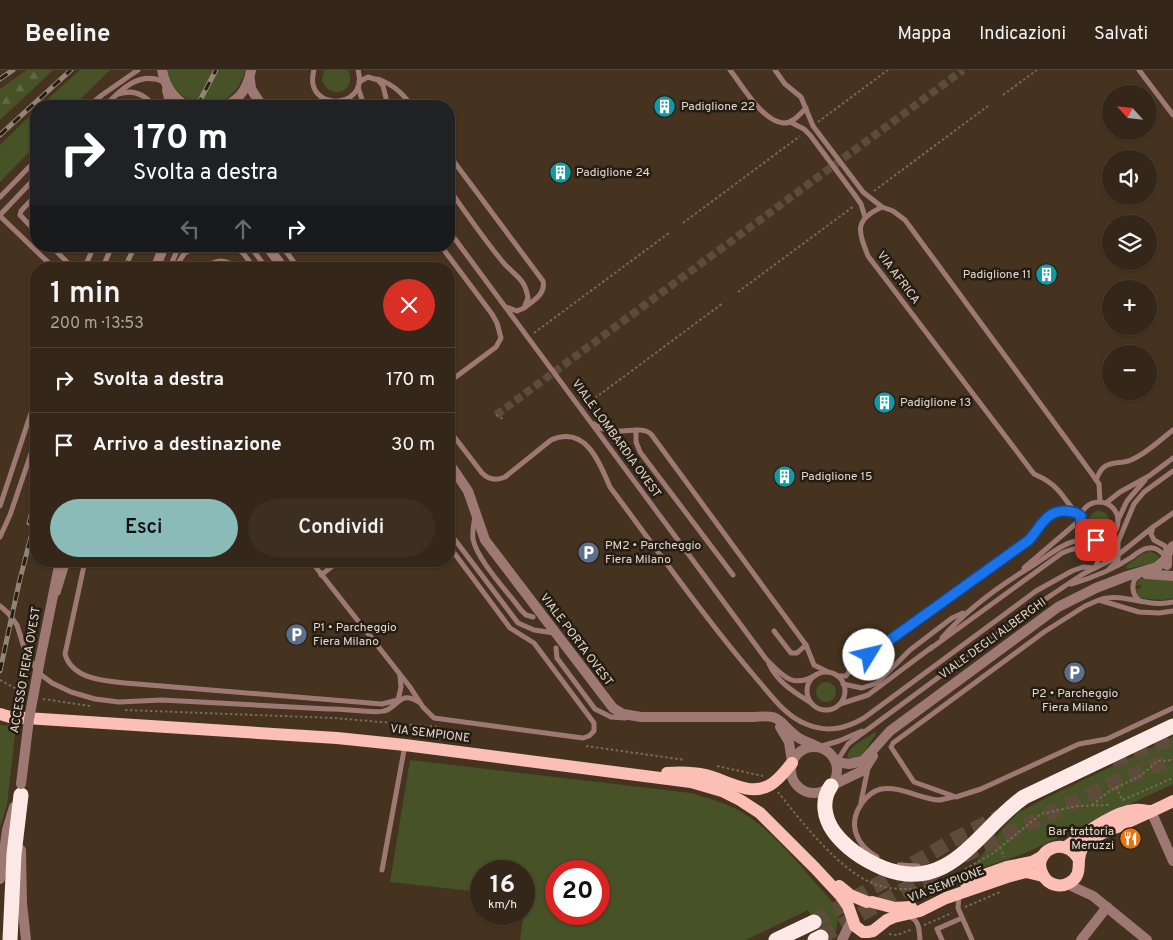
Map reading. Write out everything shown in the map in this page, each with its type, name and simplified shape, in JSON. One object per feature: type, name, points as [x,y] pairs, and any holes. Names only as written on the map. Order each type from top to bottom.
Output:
[{"type":"highway","points":[[831,786],[827,791],[824,804],[828,820],[843,842],[876,865],[894,872],[918,874],[944,867],[959,857],[1005,811],[1024,797],[1173,726]]},
{"type":"highway","points":[[10,940],[14,854],[21,790]]},
{"type":"highway","points":[[776,940],[814,922]]},
{"type":"main road","name":"VIA SEMPIONE","points":[[3,717],[286,734],[405,745],[700,784],[722,791],[740,800],[770,821],[845,901],[855,926],[870,931],[887,920],[906,916],[938,901],[1026,872],[1043,876]]},
{"type":"main road","points":[[641,775],[693,773],[713,777],[742,788],[758,789],[771,784],[792,763]]},
{"type":"main road","points":[[1079,860],[1072,850],[1066,847],[1054,847],[1043,856],[1041,862],[1043,876],[1053,885],[1060,886],[1074,880],[1078,875],[1079,860],[1085,844],[1099,835],[1173,800]]},
{"type":"main road","points":[[1066,847],[1081,835],[1116,816],[1134,810],[1151,811]]},
{"type":"main road","name":"VIA SEMPIONE","points":[[815,868],[850,895],[895,908],[910,908],[944,890],[1007,868],[1032,862],[1043,856]]},
{"type":"main road","points":[[852,919],[852,912],[858,904],[869,902],[880,909],[882,914],[881,924],[870,931]]},
{"type":"street","points":[[162,70],[170,100]]},
{"type":"street","points":[[234,100],[247,87],[251,71]]},
{"type":"street","points":[[251,71],[251,89],[258,100]]},
{"type":"street","points":[[166,85],[177,100]]},
{"type":"street","name":"VIALE PORTA OVEST","points":[[455,472],[468,491],[486,540],[554,633],[613,708],[623,714],[641,717],[768,716],[776,718],[798,737],[818,747]]},
{"type":"street","points":[[1169,553],[1169,570],[1173,575]]},
{"type":"street","name":"VIALE DEGLI ALBERGHI","points":[[836,762],[854,764],[863,761],[890,730],[1058,607],[1082,594],[1157,568],[1169,553]]},
{"type":"street","name":"ACCESSO FIERA OVEST","points":[[21,790],[29,720],[59,567]]},
{"type":"street","name":"VIALE DEGLI ALBERGHI","points":[[1140,574],[1173,575]]},
{"type":"street","name":"VIALE PORTA OVEST","points":[[754,717],[774,723],[785,733],[791,748],[792,763]]},
{"type":"street","name":"VIALE DEGLI ALBERGHI","points":[[831,786],[864,770],[878,744]]},
{"type":"street","points":[[818,747],[829,752],[836,762],[837,774],[831,786],[820,792],[808,792],[801,789],[792,777],[792,763],[801,750],[818,747]]},
{"type":"street","points":[[0,879],[7,830],[21,790]]},
{"type":"street","points":[[21,790],[21,888],[26,940]]},
{"type":"street","points":[[1151,811],[1173,861]]},
{"type":"street","points":[[1078,875],[1093,896]]},
{"type":"street","points":[[1067,884],[1093,896],[1147,940]]},
{"type":"street","points":[[1081,940],[1107,907]]},
{"type":"street","points":[[842,940],[852,919]]},
{"type":"street","name":"VIA SEMPIONE","points":[[850,940],[855,934],[870,931]]},
{"type":"lane","points":[[96,100],[138,70]]},
{"type":"lane","points":[[358,70],[363,100]]},
{"type":"lane","points":[[730,70],[759,108],[777,121],[783,123],[790,122],[806,108]]},
{"type":"lane","points":[[775,70],[785,84],[802,98],[813,126],[863,192],[882,207],[893,210],[905,220],[1097,482],[1103,503],[1115,511],[1118,522]]},
{"type":"lane","points":[[1139,70],[1173,115]]},
{"type":"lane","points":[[313,71],[313,84],[317,93],[329,100]]},
{"type":"lane","points":[[110,100],[128,85],[144,78],[154,78],[166,85]]},
{"type":"lane","points":[[343,100],[352,96],[364,78],[375,78],[394,86],[407,100]]},
{"type":"lane","points":[[375,78],[383,86],[386,100]]},
{"type":"lane","points":[[114,96],[134,92],[148,100]]},
{"type":"lane","points":[[790,122],[806,131],[854,194],[865,217],[882,207]]},
{"type":"lane","points":[[455,163],[543,281],[544,287],[541,294],[524,308],[516,311],[504,306]]},
{"type":"lane","points":[[0,197],[30,166]]},
{"type":"lane","points":[[30,184],[0,216],[30,245]]},
{"type":"lane","points":[[455,197],[502,260],[519,277],[526,288],[528,298],[524,308]]},
{"type":"lane","points":[[30,202],[20,214],[30,226]]},
{"type":"lane","name":"VIA AFRICA","points":[[865,217],[861,221],[859,230],[868,256],[1034,474],[1047,480],[1057,489],[1080,518]]},
{"type":"lane","name":"VIALE LOMBARDIA OVEST","points":[[455,239],[766,659],[779,680],[816,706]]},
{"type":"lane","points":[[37,252],[48,262]]},
{"type":"lane","points":[[57,252],[67,262]]},
{"type":"lane","points":[[179,262],[187,252]]},
{"type":"lane","points":[[242,252],[250,262]]},
{"type":"lane","points":[[214,262],[224,260],[228,262]]},
{"type":"lane","points":[[455,265],[492,314],[497,323],[501,338],[496,347],[455,378]]},
{"type":"lane","points":[[0,506],[30,416]]},
{"type":"lane","points":[[589,419],[598,427],[609,431],[643,429],[652,434],[806,645],[814,665],[838,676],[846,676],[853,666],[1029,540],[1048,516],[1058,511],[1074,511]]},
{"type":"lane","points":[[636,430],[636,442],[640,452],[733,576]]},
{"type":"lane","points":[[1097,482],[1099,473],[1105,467],[1112,463],[1136,458],[1173,430]]},
{"type":"lane","points":[[455,438],[482,473],[487,478],[493,480],[500,480],[505,477],[551,440],[560,436],[570,435],[579,438],[600,466],[610,487],[726,644],[789,715],[814,727],[847,727],[864,718],[1036,591],[1072,571],[1084,567],[1095,568]]},
{"type":"lane","points":[[0,537],[10,515],[30,457]]},
{"type":"lane","points":[[1018,574],[1031,561],[1058,541],[1080,518],[1088,506],[1103,503],[1149,476],[1173,458]]},
{"type":"lane","points":[[1109,569],[1116,562],[1118,542],[1134,504],[1144,492],[1173,470]]},
{"type":"lane","points":[[930,649],[969,610],[1018,574],[1061,546],[1090,538],[1096,540],[1113,534],[1126,500],[1149,476]]},
{"type":"lane","points":[[475,513],[472,530],[473,539],[480,556],[521,610],[526,615],[533,617]]},
{"type":"lane","points":[[836,762],[848,744],[1038,604],[1118,555],[1173,513]]},
{"type":"lane","points":[[1080,518],[1083,530],[1090,538]]},
{"type":"lane","points":[[1154,527],[1151,534],[1152,538],[1165,546],[1169,553]]},
{"type":"lane","points":[[455,540],[514,619],[528,629],[554,633]]},
{"type":"lane","points":[[828,672],[816,675],[809,684],[808,692],[809,697],[816,706],[828,709],[868,696],[1062,553],[1074,549],[1086,548],[1094,550],[1098,560],[1095,568]]},
{"type":"lane","points":[[1066,586],[1086,580],[1149,548],[1169,553]]},
{"type":"lane","points":[[315,567],[410,687],[430,716],[436,719],[583,738],[592,734],[594,723],[534,643],[510,628],[455,554]]},
{"type":"lane","points":[[46,631],[66,567]]},
{"type":"lane","points":[[84,567],[65,654],[71,664],[85,676],[125,683],[382,704],[409,698],[421,704]]},
{"type":"lane","points":[[321,575],[331,567]]},
{"type":"lane","points":[[1140,574],[1133,585],[1135,596],[1143,602]]},
{"type":"lane","points":[[956,797],[914,782],[892,749],[892,744],[1063,618],[1099,600],[1112,597],[1160,604],[1173,602]]},
{"type":"lane","points":[[1099,600],[1139,612],[1158,613],[1173,611]]},
{"type":"lane","points":[[0,606],[17,625],[26,654],[40,674],[62,688],[95,699],[119,702],[162,700],[328,709],[342,708],[380,712],[390,708],[398,700],[401,686],[400,676]]},
{"type":"lane","points":[[844,684],[862,688],[872,686],[882,680],[910,650],[952,618],[969,610]]},
{"type":"lane","points":[[774,631],[791,653],[796,653],[806,645]]},
{"type":"lane","points":[[556,648],[557,658],[595,709],[611,717],[641,717]]},
{"type":"lane","name":"VIALE LOMBARDIA OVEST","points":[[766,659],[783,675],[792,680],[802,681],[816,675]]},
{"type":"lane","points":[[838,676],[844,684],[844,694],[840,704]]},
{"type":"lane","points":[[859,807],[871,793],[888,788],[938,800],[956,797],[981,789],[1079,744],[1107,739],[1173,708]]},
{"type":"lane","points":[[818,747],[839,741],[870,728]]},
{"type":"lane","points":[[382,870],[405,745]]},
{"type":"lane","points":[[870,762],[853,824],[859,842],[868,851],[889,862],[904,866],[923,866]]},
{"type":"lane","points":[[933,864],[950,857],[983,834]]},
{"type":"lane","points":[[960,893],[958,908],[972,940]]},
{"type":"lane","points":[[906,916],[913,918],[919,925],[920,940]]},
{"type":"lane","points":[[942,940],[937,929],[962,918]]},
{"type":"path","points":[[813,126],[888,70]]},
{"type":"path","points":[[1003,95],[1037,70]]},
{"type":"path","points":[[683,223],[806,131]]},
{"type":"path","points":[[528,338],[669,233]]},
{"type":"path","points":[[581,408],[722,303]]},
{"type":"path","points":[[496,415],[503,419]]},
{"type":"path","points":[[1114,803],[1106,806],[1092,805],[1116,788],[1140,776],[1158,761],[1173,760]]},
{"type":"path","points":[[1116,788],[1122,800],[1173,778]]},
{"type":"green space","points":[[27,70],[53,70],[0,120],[0,89]]},
{"type":"green space","points":[[80,70],[110,70],[79,100],[47,100]]},
{"type":"green space","points":[[167,70],[245,70],[240,84],[235,91],[223,100],[190,100],[180,94],[170,81]]},
{"type":"green space","points":[[324,70],[348,70],[349,84],[342,91],[331,91],[322,80]]},
{"type":"green space","points":[[30,116],[30,151],[0,182],[0,145]]},
{"type":"green space","points":[[1099,511],[1106,514],[1109,521],[1106,528],[1099,531],[1092,528],[1089,521],[1092,514]]},
{"type":"green space","points":[[1150,551],[1159,556],[1158,562],[1127,569],[1126,566],[1142,554]]},
{"type":"green space","points":[[1140,579],[1173,581],[1173,598],[1163,600],[1139,598],[1136,589],[1141,588],[1141,585],[1135,586]]},
{"type":"green space","points":[[826,682],[833,685],[836,692],[833,699],[826,702],[819,699],[816,692],[819,685]]},
{"type":"green space","points":[[0,725],[16,726],[7,805],[0,827]]},
{"type":"green space","points":[[875,732],[876,734],[860,758],[851,759],[847,757],[855,745]]},
{"type":"green space","points":[[1173,737],[1173,784],[1023,854],[969,872],[1006,824],[1019,812]]},
{"type":"green space","points":[[410,760],[691,793],[721,802],[751,818],[787,851],[830,899],[836,909],[838,919],[836,930],[831,940],[823,940],[808,910],[746,940],[520,940],[522,925],[535,925],[535,860],[470,860],[470,891],[390,882]]},
{"type":"tunnel","points":[[496,415],[963,70]]},
{"type":"tunnel","points":[[1112,762],[1173,738]]},
{"type":"tunnel","points":[[963,856],[1118,781],[1173,759]]},
{"type":"tunnel","points":[[814,922],[957,838],[999,817]]},
{"type":"tunnel","points":[[821,937],[937,871]]},
{"type":"railway","points":[[0,79],[13,70]]},
{"type":"railway","points":[[38,100],[71,70]]},
{"type":"railway","points":[[200,100],[216,70]]},
{"type":"railway","points":[[0,135],[30,108]]},
{"type":"railway","points":[[127,262],[132,252]]},
{"type":"railway","points":[[0,671],[30,540]]},
{"type":"place","name":"Padiglione 22","points":[[665,107]]},
{"type":"place","name":"Padiglione 24","points":[[560,173]]},
{"type":"place","name":"Padiglione 11","points":[[1047,275]]},
{"type":"place","name":"Padiglione 13","points":[[884,403]]},
{"type":"place","name":"Padiglione 15","points":[[785,477]]},
{"type":"place","name":"PM2 • Parcheggio Fiera Milano","points":[[589,553]]},
{"type":"place","name":"P1 • Parcheggio Fiera Milano","points":[[297,635]]},
{"type":"place","name":"P2 • Parcheggio Fiera Milano","points":[[1075,673]]},
{"type":"place","name":"Bar trattoria Meruzzi","points":[[1130,839]]},
{"type":"route","points":[[869,655],[1029,540],[1044,520],[1053,513],[1058,511],[1074,511],[1081,516],[1081,525],[1086,535],[1096,540]]}]
